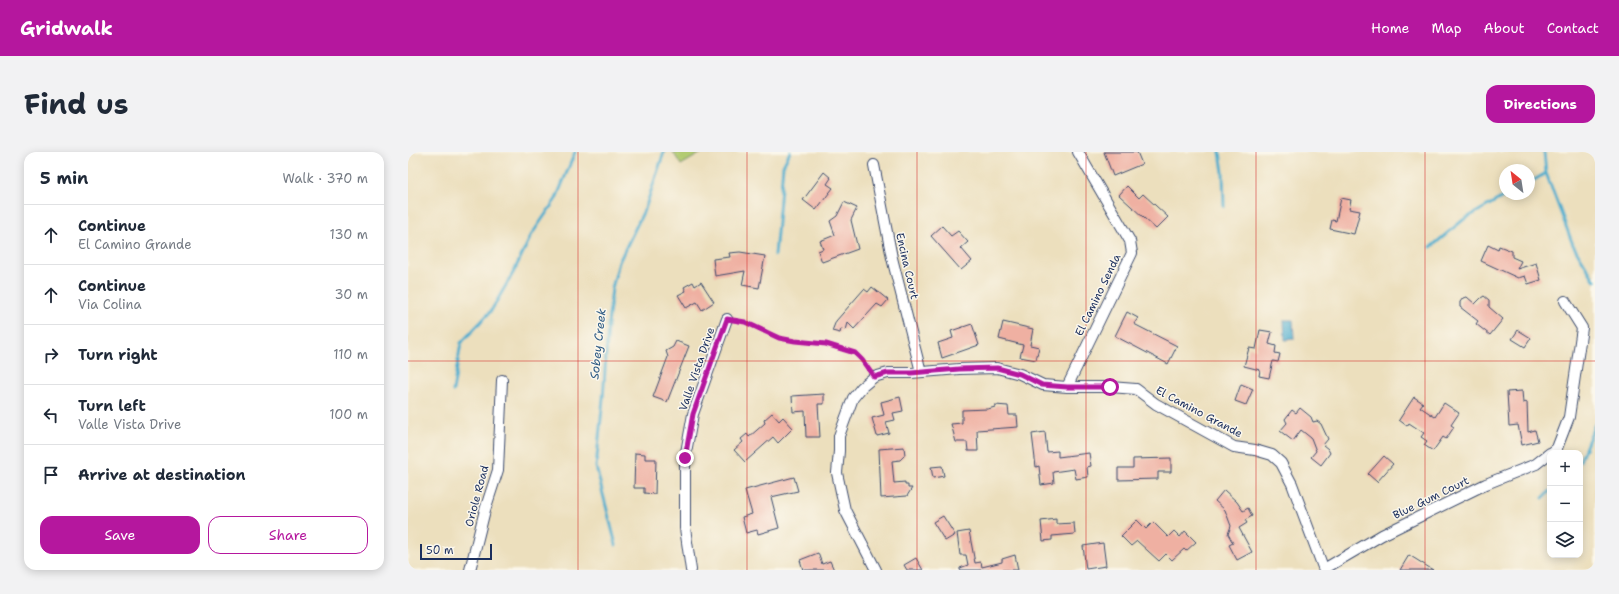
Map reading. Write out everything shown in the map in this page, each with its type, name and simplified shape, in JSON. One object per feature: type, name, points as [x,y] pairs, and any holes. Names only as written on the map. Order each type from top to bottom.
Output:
[{"type":"street","name":"El Camino Senda","points":[[1067,387],[1132,253],[1130,241],[1078,152]]},
{"type":"street","name":"Encina Court","points":[[874,166],[892,258],[921,372]]},
{"type":"street","name":"Blue Gum Court","points":[[1554,450],[1557,448],[1568,418],[1582,328],[1565,301]]},
{"type":"street","name":"Valle Vista Drive","points":[[691,570],[685,528],[685,458],[693,414],[727,319]]},
{"type":"street","name":"El Camino Grande","points":[[874,377],[888,373],[997,368],[1020,374],[1042,385],[1136,389],[1156,404],[1234,448],[1255,450],[1272,455],[1281,463],[1292,484],[1324,569]]},
{"type":"street","points":[[874,377],[862,387],[853,398],[839,436],[837,473],[845,510],[876,570]]},
{"type":"street","name":"Oriole Road","points":[[470,570],[485,510],[498,470],[502,380]]},
{"type":"street","name":"Blue Gum Court","points":[[1324,569],[1382,535],[1486,484],[1536,464],[1547,455]]},
{"type":"path","points":[[727,319],[745,322],[779,338],[826,344],[855,353],[874,377]]},
{"type":"green space","points":[[673,152],[703,152],[681,165]]},
{"type":"water","points":[[1284,320],[1293,320],[1294,339],[1285,340]]},
{"type":"building","points":[[1104,152],[1137,152],[1142,164],[1113,176]]},
{"type":"building","points":[[824,172],[831,178],[827,184],[833,188],[816,210],[803,200]]},
{"type":"building","points":[[1127,186],[1139,198],[1143,194],[1168,217],[1156,229],[1119,195]]},
{"type":"building","points":[[1341,198],[1351,200],[1349,209],[1360,211],[1354,234],[1330,229],[1332,220],[1336,221]]},
{"type":"building","points":[[844,202],[857,208],[851,220],[858,249],[822,262],[818,251],[823,249],[820,241],[835,235],[830,221],[837,216]]},
{"type":"building","points":[[942,226],[951,236],[958,231],[968,242],[961,248],[972,261],[961,270],[931,236]]},
{"type":"building","points":[[1488,245],[1498,250],[1499,246],[1512,251],[1512,257],[1521,261],[1517,269],[1536,263],[1541,280],[1528,284],[1525,276],[1518,278],[1481,261]]},
{"type":"building","points":[[740,252],[765,256],[759,288],[742,285],[745,271],[715,276],[713,259],[730,257],[729,253]]},
{"type":"building","points":[[693,282],[695,286],[701,282],[714,302],[702,310],[697,302],[686,308],[678,295],[686,291],[684,287]]},
{"type":"building","points":[[872,287],[888,300],[882,307],[877,304],[854,329],[848,323],[846,330],[841,329],[840,333],[832,331],[836,321],[864,289],[868,292]]},
{"type":"building","points":[[1484,296],[1489,300],[1489,307],[1503,319],[1490,335],[1476,324],[1478,321],[1460,307],[1460,302],[1463,298],[1467,297],[1475,304]]},
{"type":"building","points":[[1127,312],[1138,318],[1134,324],[1177,346],[1168,364],[1115,336]]},
{"type":"building","points":[[1003,322],[1033,329],[1030,345],[1039,347],[1036,360],[1020,357],[1023,345],[999,339]]},
{"type":"building","points":[[972,324],[979,345],[942,358],[938,343],[953,338],[951,331]]},
{"type":"building","points":[[1260,330],[1272,332],[1269,344],[1276,346],[1275,353],[1280,354],[1278,362],[1273,361],[1269,378],[1259,376],[1260,370],[1244,366],[1249,348],[1256,349]]},
{"type":"building","points":[[1518,330],[1531,338],[1525,347],[1512,339]]},
{"type":"building","points":[[676,341],[689,346],[667,402],[653,397],[668,357],[666,351],[673,347]]},
{"type":"building","points":[[1241,384],[1253,389],[1246,405],[1235,401]]},
{"type":"building","points":[[1522,391],[1523,403],[1527,402],[1528,432],[1535,430],[1538,441],[1522,445],[1518,425],[1509,426],[1507,392]]},
{"type":"building","points":[[824,394],[824,404],[818,404],[820,437],[806,437],[805,411],[793,412],[792,396]]},
{"type":"building","points":[[900,397],[903,411],[893,413],[895,420],[886,422],[889,433],[877,436],[872,418],[884,415],[881,402]]},
{"type":"building","points":[[1414,397],[1423,403],[1420,407],[1435,417],[1444,403],[1459,413],[1451,425],[1454,427],[1446,439],[1443,437],[1433,451],[1424,445],[1427,441],[1421,437],[1424,433],[1409,423],[1407,426],[1399,420]]},
{"type":"building","points":[[995,405],[1008,406],[1009,415],[1017,415],[1018,427],[977,430],[978,451],[968,451],[967,442],[956,442],[951,424],[962,423],[962,410],[988,409],[995,407]]},
{"type":"building","points":[[1300,408],[1311,417],[1313,422],[1317,421],[1321,424],[1328,439],[1323,445],[1330,453],[1321,465],[1311,457],[1316,451],[1311,438],[1301,430],[1293,441],[1280,431],[1287,423],[1285,419],[1292,410],[1296,413]]},
{"type":"building","points":[[772,413],[779,421],[783,417],[793,428],[778,443],[773,437],[745,462],[734,450],[743,442],[741,439],[747,434],[749,437],[765,423],[764,420]]},
{"type":"building","points":[[1045,432],[1047,452],[1058,451],[1058,457],[1089,453],[1091,466],[1087,467],[1088,477],[1076,479],[1074,469],[1053,472],[1054,483],[1041,485],[1039,466],[1036,467],[1032,434]]},
{"type":"building","points":[[904,447],[905,455],[900,460],[892,461],[894,483],[905,482],[905,485],[908,485],[908,488],[912,488],[907,496],[881,498],[879,449]]},
{"type":"building","points":[[635,453],[645,454],[645,459],[656,459],[655,494],[644,493],[644,488],[634,488]]},
{"type":"building","points":[[1384,456],[1393,464],[1377,482],[1368,474]]},
{"type":"building","points":[[1171,458],[1171,472],[1158,472],[1158,479],[1118,480],[1118,468],[1133,468],[1133,459]]},
{"type":"building","points":[[942,466],[944,476],[933,478],[931,467]]},
{"type":"building","points":[[794,477],[798,491],[771,497],[779,528],[758,534],[757,530],[746,533],[742,517],[752,514],[745,490]]},
{"type":"building","points":[[1224,490],[1237,502],[1243,511],[1248,508],[1252,516],[1245,520],[1247,523],[1239,528],[1252,552],[1237,560],[1229,545],[1233,543],[1228,534],[1231,526],[1225,510],[1215,501]]},
{"type":"building","points":[[943,516],[955,535],[945,541],[933,522]]},
{"type":"building","points":[[1056,519],[1056,524],[1074,523],[1075,534],[1052,536],[1052,540],[1043,541],[1041,521]]},
{"type":"building","points":[[1137,520],[1146,529],[1153,522],[1168,537],[1174,531],[1180,537],[1185,531],[1196,542],[1186,551],[1184,549],[1172,560],[1166,554],[1159,561],[1137,541],[1131,546],[1121,536]]},
{"type":"building","points":[[969,531],[975,563],[981,562],[982,567],[1002,562],[1002,559],[1015,555],[1018,570],[960,570],[960,568],[968,565],[966,555],[960,555],[957,533]]},
{"type":"building","points":[[1103,543],[1106,566],[1086,569],[1083,546]]},
{"type":"building","points":[[818,553],[822,564],[830,561],[834,570],[803,570],[800,560]]},
{"type":"building","points":[[1409,555],[1433,570],[1400,570]]},
{"type":"building","points":[[916,558],[923,570],[907,570],[904,565]]},
{"type":"waterway","points":[[453,391],[461,343],[491,311],[513,273],[532,234],[556,199],[575,152]]},
{"type":"waterway","name":"Sobey Creek","points":[[616,545],[596,467],[612,288],[619,262],[646,206],[664,152]]},
{"type":"waterway","points":[[775,255],[783,166],[790,152]]},
{"type":"waterway","points":[[1220,152],[1223,172],[1224,207]]},
{"type":"waterway","points":[[1544,152],[1546,173],[1573,245],[1595,281]]},
{"type":"waterway","points":[[1535,179],[1546,173]]},
{"type":"waterway","points":[[1431,247],[1463,220],[1499,199]]},
{"type":"waterway","points":[[1583,454],[1595,424]]},
{"type":"waterway","points":[[1543,498],[1547,494]]},
{"type":"route","points":[[685,458],[693,414],[727,319],[745,322],[779,338],[826,344],[855,353],[874,377],[888,373],[997,368],[1020,374],[1042,385],[1067,387],[1110,387]]}]
